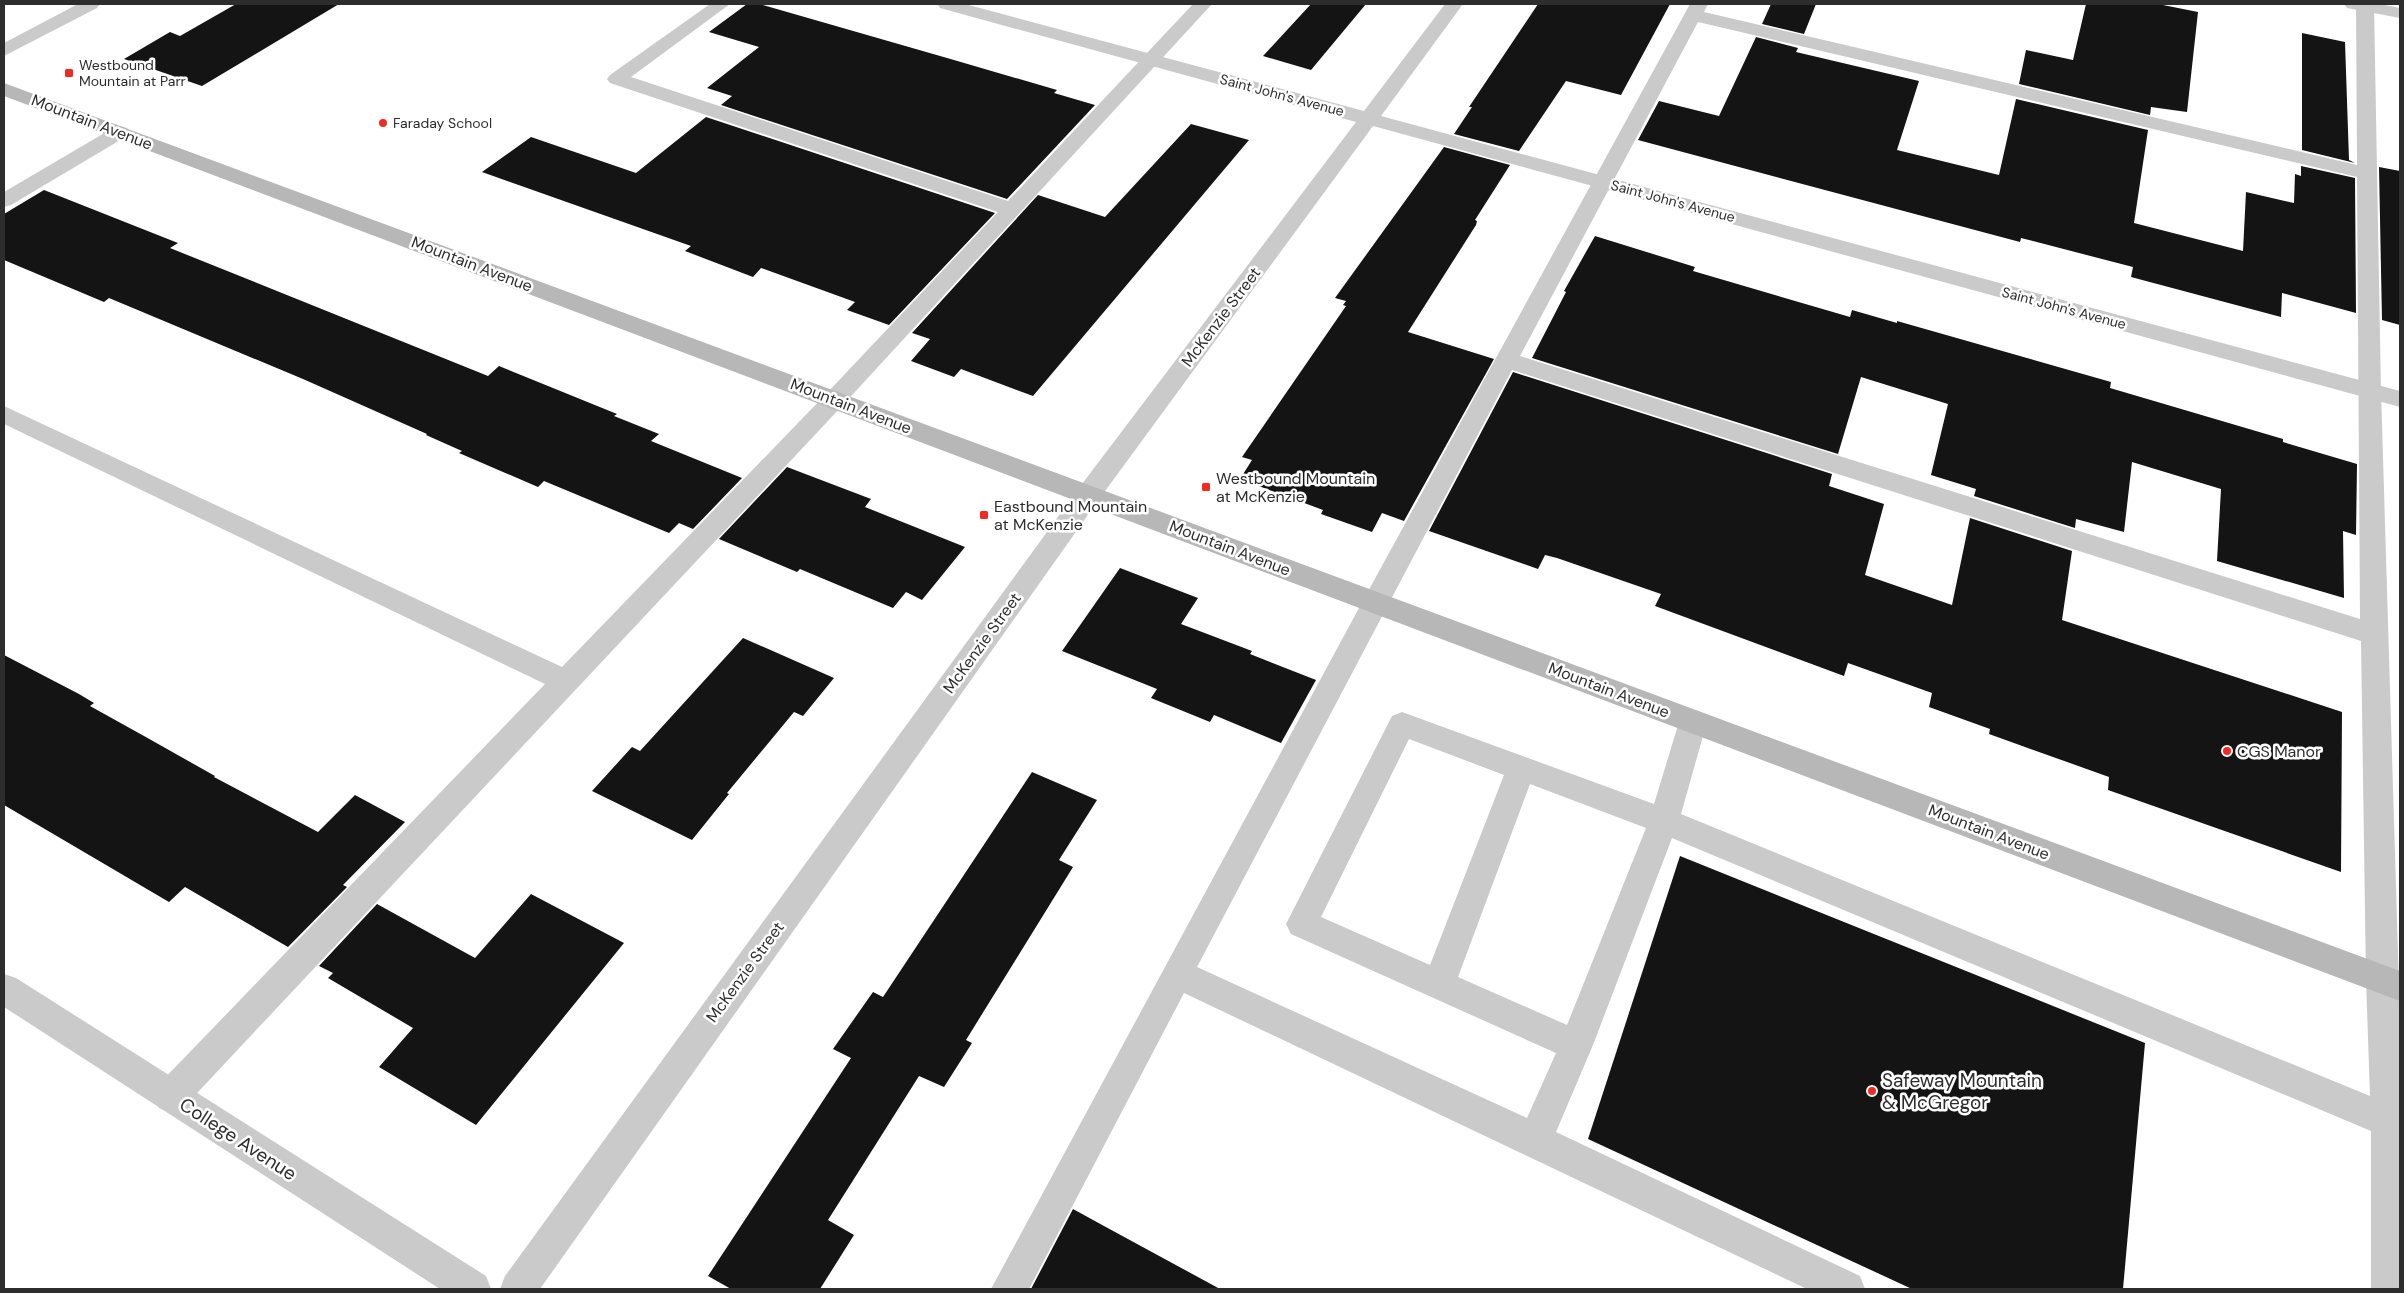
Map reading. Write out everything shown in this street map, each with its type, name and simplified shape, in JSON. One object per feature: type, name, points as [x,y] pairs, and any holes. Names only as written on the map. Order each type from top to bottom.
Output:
[{"type":"main road","name":"Mountain Avenue","points":[[4,89],[2391,983]]},
{"type":"street","points":[[4,50],[91,4]]},
{"type":"street","points":[[722,4],[617,79],[1011,209]]},
{"type":"street","name":"Saint John's Avenue","points":[[946,4],[2400,399]]},
{"type":"street","points":[[171,1096],[834,400],[1150,59],[1204,4]]},
{"type":"street","name":"McKenzie Street","points":[[518,1289],[1088,495],[1454,4]]},
{"type":"street","points":[[2390,1289],[2394,1124],[2391,983],[2374,634],[2366,173],[2361,5],[2400,14]]},
{"type":"street","points":[[1009,1289],[1375,602],[1696,9],[2366,173]]},
{"type":"street","points":[[4,201],[120,132]]},
{"type":"street","points":[[1506,360],[2374,634]]},
{"type":"street","points":[[4,414],[566,681]]},
{"type":"street","points":[[1536,1140],[1576,1045],[1664,821],[1694,722]]},
{"type":"street","points":[[1576,1045],[1302,924],[1402,724],[1664,821],[2394,1124]]},
{"type":"street","points":[[1438,984],[1522,767]]},
{"type":"street","points":[[1178,974],[1536,1140],[1847,1289]]},
{"type":"street","name":"College Avenue","points":[[4,989],[473,1289]]},
{"type":"building","points":[[236,4],[339,4],[202,86],[124,59],[170,32],[180,36]]},
{"type":"building","points":[[747,4],[759,4],[954,60],[1057,90],[1054,93],[1095,105],[1007,199],[721,105],[732,96],[707,88],[759,47],[709,32]]},
{"type":"building","points":[[1311,4],[1366,4],[1311,70],[1263,56]]},
{"type":"building","points":[[1538,4],[1670,4],[1621,95],[1566,81],[1519,151],[1454,134],[1472,107],[1469,107]]},
{"type":"building","points":[[1771,4],[1816,4],[1804,34],[1762,24]]},
{"type":"building","points":[[2086,4],[2158,4],[2198,12],[2187,112],[2151,107],[2150,115],[2019,84],[2026,50],[2073,60]]},
{"type":"building","points":[[2302,33],[2345,42],[2349,160],[2355,163],[2302,150]]},
{"type":"building","points":[[1756,37],[1798,48],[1796,52],[1919,81],[1897,150],[1999,175],[2016,99],[2148,130],[2134,223],[2243,251],[2246,192],[2294,203],[2295,174],[2301,176],[2301,166],[2355,178],[2356,313],[2282,293],[2281,317],[2131,277],[2133,267],[2021,238],[2020,242],[1638,140],[1659,101],[1719,116]]},
{"type":"building","points":[[706,117],[995,213],[889,325],[847,310],[855,302],[761,268],[753,277],[685,251],[691,246],[482,172],[531,137],[636,173]]},
{"type":"building","points":[[1191,124],[1249,140],[1033,396],[961,369],[954,377],[911,361],[930,339],[912,333],[1038,195],[1105,217]]},
{"type":"building","points":[[1444,147],[1510,165],[1475,220],[1477,221],[1476,225],[1408,332],[1494,359],[1404,521],[1382,513],[1372,532],[1321,514],[1323,510],[1240,479],[1252,460],[1242,457],[1346,306],[1343,305],[1346,301],[1335,298]]},
{"type":"building","points":[[2379,167],[2400,171],[2400,325],[2382,320]]},
{"type":"building","points":[[44,190],[178,243],[170,248],[488,376],[499,366],[617,414],[614,416],[659,434],[651,441],[742,478],[693,529],[679,523],[669,533],[544,481],[538,487],[459,453],[462,451],[303,379],[109,298],[104,302],[4,260],[4,214]]},
{"type":"building","points":[[1595,236],[1695,267],[1693,271],[1850,317],[1852,310],[1897,323],[1897,321],[2111,382],[2110,388],[2283,439],[2283,442],[2357,464],[2356,535],[2343,531],[2344,598],[2217,561],[2221,489],[2132,462],[2124,532],[2076,519],[2075,528],[1974,496],[1976,489],[1931,475],[1948,404],[1861,377],[1838,454],[1532,358],[1566,292],[1564,291]]},
{"type":"building","points":[[1513,372],[1832,474],[1829,486],[1884,504],[1865,575],[1952,605],[1970,518],[2072,551],[2062,620],[2342,712],[2341,872],[2108,790],[2109,777],[1989,734],[1990,729],[1929,707],[1932,693],[1848,663],[1844,676],[1655,606],[1661,594],[1557,558],[1545,555],[1538,569],[1429,531]]},
{"type":"building","points":[[787,467],[871,499],[865,507],[965,547],[922,600],[906,592],[893,608],[800,569],[797,572],[719,539]]},
{"type":"building","points":[[1120,568],[1198,598],[1181,624],[1252,651],[1250,654],[1316,680],[1281,743],[1214,715],[1210,722],[1151,698],[1157,689],[1062,651]]},
{"type":"building","points":[[743,638],[834,678],[803,716],[794,712],[727,793],[729,794],[692,840],[592,791],[632,747],[640,751]]},
{"type":"building","points":[[4,655],[79,694],[94,703],[90,706],[214,777],[318,832],[355,795],[405,822],[343,885],[347,887],[288,947],[185,887],[169,902],[4,805]]},
{"type":"building","points":[[1032,772],[1097,800],[1059,860],[1073,867],[966,1040],[972,1043],[944,1087],[919,1076],[828,1220],[854,1235],[820,1289],[731,1289],[708,1276],[851,1058],[833,1049],[873,992],[883,997]]},
{"type":"building","name":"Safeway Mountain & McGregor","points":[[1680,856],[2145,1043],[2123,1289],[1912,1289],[1588,1139]]},
{"type":"building","points":[[531,894],[624,943],[476,1125],[379,1067],[413,1028],[328,978],[333,973],[319,966],[377,904],[475,958]]},
{"type":"building","points":[[1073,1209],[1104,1226],[1220,1289],[1031,1289]]},
{"type":"place","name":"Westbound Mountain at Parr","points":[[69,73]]},
{"type":"place","name":"Faraday School","points":[[383,123]]},
{"type":"place","name":"Westbound Mountain at McKenzie","points":[[1206,487]]},
{"type":"place","name":"Eastbound Mountain at McKenzie","points":[[984,515]]},
{"type":"place","name":"CGS Manor","points":[[2227,751]]},
{"type":"place","name":"Safeway Mountain & McGregor","points":[[1872,1091]]}]
